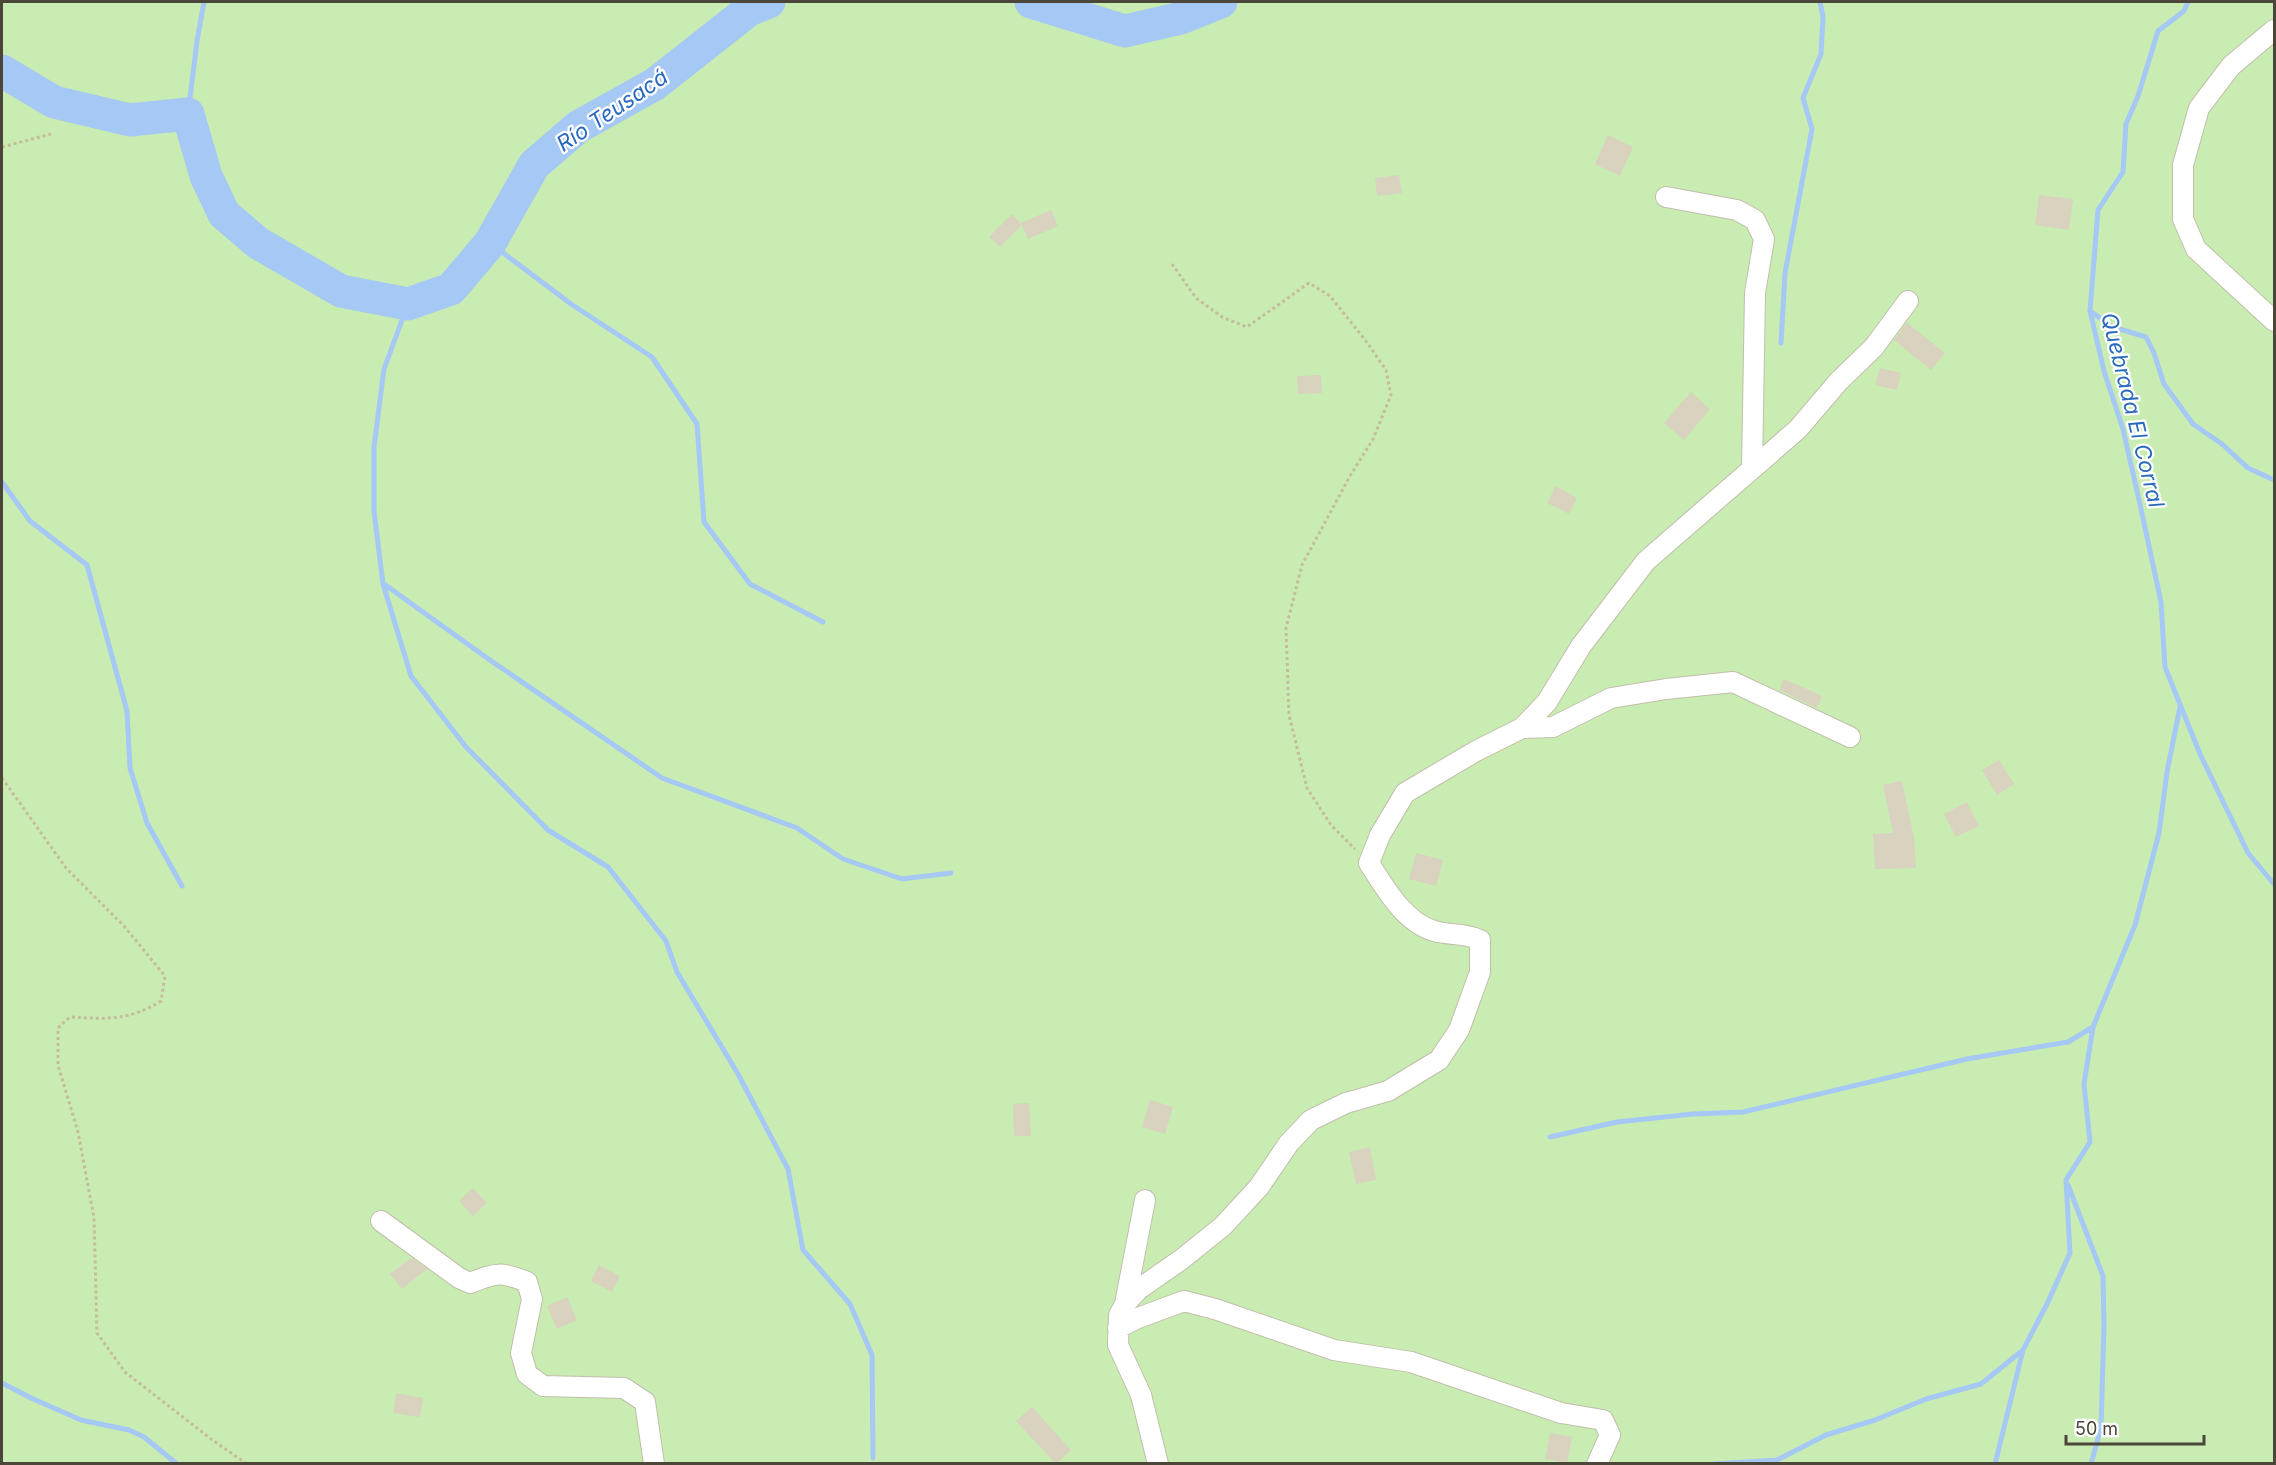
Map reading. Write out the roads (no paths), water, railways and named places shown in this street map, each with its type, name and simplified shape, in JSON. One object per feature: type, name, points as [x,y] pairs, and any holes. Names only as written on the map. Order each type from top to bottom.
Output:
[{"type":"street","points":[[2274,30],[2231,66],[2199,108],[2182,165],[2182,219],[2196,249],[2274,321]]},
{"type":"street","points":[[1666,197],[1737,210],[1755,220],[1764,239],[1755,293],[1752,469]]},
{"type":"street","points":[[1158,1464],[1141,1395],[1118,1345],[1119,1314],[1125,1304],[1139,1289],[1182,1259],[1223,1226],[1259,1187],[1289,1143],[1311,1120],[1346,1103],[1388,1091],[1439,1060],[1459,1030],[1480,972],[1480,940],[1467,934],[1433,931],[1407,915],[1387,891],[1369,863],[1380,835],[1405,793],[1466,757],[1522,728],[1547,702],[1581,646],[1646,561],[1798,429],[1838,382],[1874,347],[1908,301]]},
{"type":"street","points":[[1522,728],[1553,727],[1611,698],[1733,682],[1850,737]]},
{"type":"street","points":[[1125,1304],[1145,1200]]},
{"type":"street","points":[[381,1221],[459,1278],[470,1283],[489,1276],[508,1274],[526,1282],[532,1299],[521,1353],[527,1374],[543,1386],[624,1388],[645,1402],[654,1464]]},
{"type":"street","points":[[1118,1328],[1184,1301],[1215,1309],[1334,1350],[1410,1362],[1561,1413],[1603,1420],[1610,1435],[1597,1464]]},
{"type":"waterway","points":[[188,114],[204,2]]},
{"type":"waterway","name":"Río Teusacá","points":[[2,71],[54,102],[130,120],[188,114],[206,176],[224,214],[258,243],[341,291],[408,304],[451,289],[490,243],[534,165],[578,127],[655,84],[749,10],[769,2]]},
{"type":"waterway","name":"Río Teusacá","points":[[1031,2],[1125,31],[1181,18],[1221,2]]},
{"type":"waterway","points":[[1781,343],[1785,273],[1812,129],[1803,98],[1821,54],[1823,17],[1820,2]]},
{"type":"waterway","name":"Quebrada El Corral","points":[[2188,2],[2184,11],[2158,31],[2138,96],[2126,124],[2123,172],[2098,210],[2090,311],[2104,371],[2123,429],[2161,602],[2165,667],[2200,754],[2248,853],[2274,884]]},
{"type":"waterway","points":[[490,243],[571,304],[652,357],[697,424],[704,522],[750,584],[823,622]]},
{"type":"waterway","points":[[408,304],[384,369],[374,447],[374,511],[383,584],[411,676],[466,747],[548,830],[608,867],[666,941],[677,972],[738,1074],[788,1169],[803,1250],[850,1304],[872,1355],[873,1458]]},
{"type":"waterway","points":[[2090,311],[2113,327],[2146,337],[2164,384],[2193,424],[2222,444],[2248,468],[2274,480]]},
{"type":"waterway","points":[[2,482],[30,521],[87,565],[127,711],[130,768],[147,823],[182,886]]},
{"type":"waterway","points":[[384,584],[662,778],[797,828],[843,859],[902,879],[951,873]]},
{"type":"waterway","points":[[1550,1137],[1617,1122],[1693,1114],[1743,1112],[1967,1059],[2068,1042],[2093,1027],[2135,925],[2159,833],[2167,772],[2180,707]]},
{"type":"waterway","points":[[1713,1464],[1777,1460],[1826,1435],[1875,1420],[1926,1399],[1981,1384],[2023,1350],[2070,1253],[2066,1180],[2090,1142],[2084,1084],[2093,1027]]},
{"type":"waterway","points":[[2068,1185],[2103,1276],[2101,1428],[2091,1464]]},
{"type":"waterway","points":[[1995,1464],[2023,1350]]},
{"type":"waterway","points":[[2,1383],[81,1420],[129,1430],[144,1437],[177,1464]]}]
